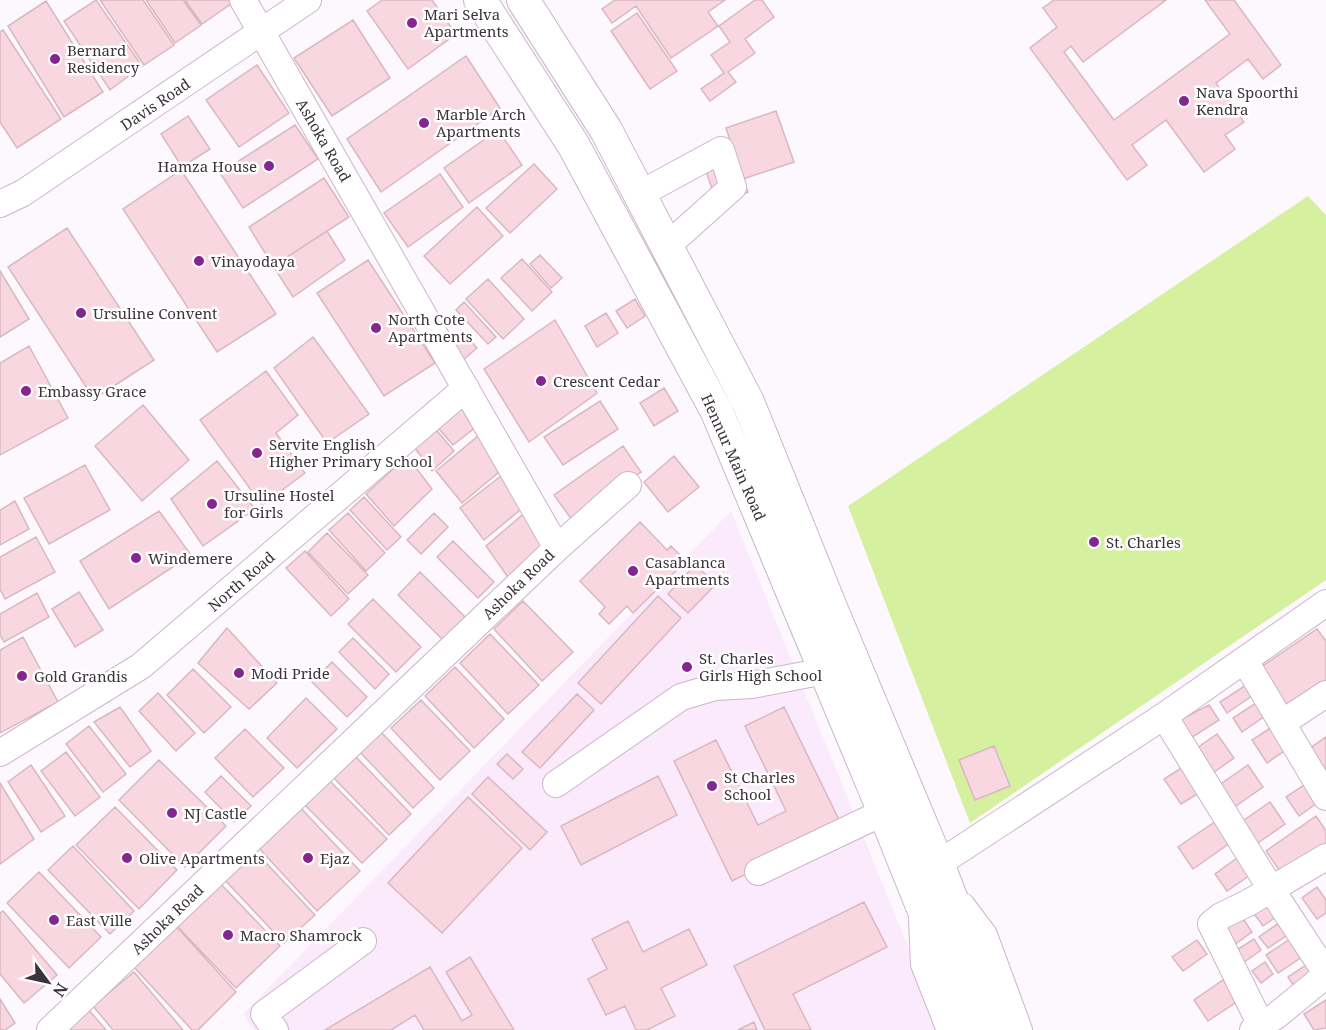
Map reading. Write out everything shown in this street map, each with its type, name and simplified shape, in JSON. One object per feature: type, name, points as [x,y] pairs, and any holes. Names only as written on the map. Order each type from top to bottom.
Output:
[{"type":"main road","name":"Hennur Main Road","points":[[480,0],[574,146],[717,412],[922,907],[985,1027]]},
{"type":"main road","name":"Hennur Main Road","points":[[523,0],[606,130],[748,402],[943,875],[985,1027]]},
{"type":"street","name":"Ashoka Road","points":[[50,1030],[557,548],[243,0]]},
{"type":"street","name":"Davis Road","points":[[0,204],[22,193],[308,0]]},
{"type":"street","points":[[640,194],[721,150],[733,187],[667,246]]},
{"type":"street","name":"North Road","points":[[0,753],[141,666],[466,388]]},
{"type":"street","points":[[557,548],[628,485]]},
{"type":"street","points":[[943,875],[1326,603]]},
{"type":"street","points":[[1245,661],[1326,797]]},
{"type":"street","points":[[556,784],[681,698],[715,687],[752,685],[825,671]]},
{"type":"street","points":[[1282,723],[1326,694]]},
{"type":"street","points":[[1164,716],[1271,890],[1326,974],[1269,1025],[1211,924],[1221,916],[1271,890],[1326,857]]},
{"type":"street","points":[[758,872],[884,812]]},
{"type":"street","points":[[275,1030],[264,1014],[363,941]]},
{"type":"shaded area","name":"St. Charles Girls High School","points":[[731,511],[942,1030],[254,1030],[243,1014]]},
{"type":"green space","name":"St. Charles","points":[[1308,196],[1326,215],[1326,580],[970,823],[848,506]]},
{"type":"building","points":[[96,0],[142,66],[110,90],[64,21]]},
{"type":"building","points":[[100,0],[143,0],[174,45],[144,65]]},
{"type":"building","points":[[146,0],[183,0],[201,25],[175,43]]},
{"type":"building","points":[[185,0],[235,0],[235,1],[202,24]]},
{"type":"building","name":"Mari Selva Apartments","points":[[382,0],[432,0],[456,34],[408,69],[367,11]]},
{"type":"building","points":[[615,0],[725,0],[708,12],[718,26],[671,58],[636,6],[612,23],[602,9]]},
{"type":"building","points":[[755,0],[762,0],[774,17],[745,39],[755,53],[728,72],[736,82],[710,101],[701,89],[724,73],[711,55],[730,42],[719,26]]},
{"type":"building","name":"Nava Spoorthi Kendra","points":[[1054,0],[1166,0],[1083,62],[1071,46],[1064,52],[1114,120],[1230,34],[1205,0],[1234,0],[1281,65],[1263,79],[1248,59],[1216,83],[1244,122],[1225,135],[1235,149],[1204,172],[1166,120],[1132,145],[1147,165],[1127,180],[1030,48],[1057,27],[1043,8]]},
{"type":"building","name":"Bernard Residency","points":[[46,1],[103,92],[64,117],[8,26]]},
{"type":"building","points":[[637,13],[677,71],[650,89],[611,31]]},
{"type":"building","points":[[353,20],[390,78],[332,116],[294,58]]},
{"type":"building","points":[[3,30],[61,119],[17,148],[0,122],[0,32]]},
{"type":"building","name":"Marble Arch Apartments","points":[[466,56],[500,108],[381,192],[347,139]]},
{"type":"building","points":[[257,65],[289,113],[239,147],[206,100]]},
{"type":"building","points":[[776,111],[794,162],[743,179],[748,192],[717,203],[699,151],[730,140],[726,128]]},
{"type":"building","points":[[188,116],[210,149],[182,167],[161,134]]},
{"type":"building","name":"Hamza House","points":[[295,125],[318,159],[243,208],[220,173]]},
{"type":"building","points":[[498,130],[522,165],[469,203],[444,168]]},
{"type":"building","points":[[534,164],[557,189],[510,233],[486,208]]},
{"type":"building","name":"Vinayodaya","points":[[181,170],[276,314],[217,352],[123,209]]},
{"type":"building","points":[[440,174],[463,207],[408,247],[384,213]]},
{"type":"building","points":[[324,178],[349,217],[273,266],[249,227]]},
{"type":"building","points":[[477,207],[503,236],[450,284],[424,256]]},
{"type":"building","name":"Ursuline Convent","points":[[67,228],[154,360],[94,399],[8,267]]},
{"type":"building","points":[[327,231],[345,260],[293,297],[273,266]]},
{"type":"building","points":[[540,255],[562,278],[551,288],[530,264]]},
{"type":"building","points":[[522,259],[552,292],[532,311],[501,278]]},
{"type":"building","name":"North Cote Apartments","points":[[368,260],[435,363],[384,396],[317,293]]},
{"type":"building","points":[[0,271],[29,319],[0,337]]},
{"type":"building","points":[[488,279],[524,319],[503,339],[466,299]]},
{"type":"building","points":[[635,299],[645,316],[627,328],[616,311]]},
{"type":"building","points":[[464,302],[496,337],[488,344],[456,310]]},
{"type":"building","points":[[606,313],[618,333],[597,347],[585,326]]},
{"type":"building","name":"Crescent Cedar","points":[[555,320],[597,393],[529,442],[484,369]]},
{"type":"building","points":[[464,333],[477,348],[463,360],[450,346]]},
{"type":"building","points":[[313,337],[369,414],[327,443],[274,368]]},
{"type":"building","name":"Embassy Grace","points":[[29,346],[68,418],[0,455],[0,363]]},
{"type":"building","name":"Servite English Higher Primary School","points":[[266,371],[298,415],[276,433],[305,473],[262,505],[200,420]]},
{"type":"building","points":[[664,388],[678,411],[654,426],[640,403]]},
{"type":"building","points":[[465,395],[481,423],[453,445],[433,422]]},
{"type":"building","points":[[600,401],[618,429],[563,465],[544,437]]},
{"type":"building","points":[[143,405],[189,460],[142,501],[95,446]]},
{"type":"building","points":[[432,425],[454,451],[432,471],[411,443]]},
{"type":"building","points":[[484,431],[506,466],[462,503],[436,471]]},
{"type":"building","points":[[623,446],[641,472],[572,520],[554,495]]},
{"type":"building","points":[[407,456],[432,489],[394,526],[366,494]]},
{"type":"building","points":[[674,456],[699,487],[668,512],[644,482]]},
{"type":"building","name":"Ursuline Hostel for Girls","points":[[217,461],[255,509],[203,546],[171,499]]},
{"type":"building","points":[[85,465],[110,510],[49,544],[24,498]]},
{"type":"building","points":[[506,472],[526,505],[484,540],[460,508]]},
{"type":"building","points":[[364,497],[401,537],[387,550],[350,510]]},
{"type":"building","points":[[15,501],[29,529],[0,545],[0,510]]},
{"type":"building","points":[[528,510],[547,546],[510,580],[486,546]]},
{"type":"building","name":"Windemere","points":[[159,511],[191,555],[109,609],[80,561]]},
{"type":"building","points":[[348,513],[385,553],[366,571],[329,530]]},
{"type":"building","points":[[434,513],[448,527],[421,554],[407,540]]},
{"type":"building","name":"Casablanca Apartments","points":[[640,522],[667,550],[671,546],[686,561],[633,613],[627,606],[609,624],[599,614],[605,607],[580,581]]},
{"type":"building","points":[[327,533],[368,575],[348,594],[308,552]]},
{"type":"building","points":[[36,537],[55,572],[5,599],[0,589],[0,557]]},
{"type":"building","points":[[453,541],[494,582],[478,598],[437,557]]},
{"type":"building","points":[[305,551],[349,599],[331,616],[286,568]]},
{"type":"building","points":[[695,565],[716,584],[688,613],[668,594]]},
{"type":"building","points":[[420,572],[465,617],[443,640],[398,595]]},
{"type":"building","points":[[79,592],[103,630],[75,647],[52,609]]},
{"type":"building","points":[[37,593],[49,617],[4,642],[0,635],[0,614]]},
{"type":"building","points":[[658,596],[681,618],[601,704],[578,683]]},
{"type":"building","points":[[373,599],[421,647],[396,672],[348,624]]},
{"type":"building","points":[[523,601],[573,652],[542,681],[494,629]]},
{"type":"building","name":"Modi Pride","points":[[227,628],[277,683],[249,709],[198,663]]},
{"type":"building","points":[[1317,629],[1326,641],[1326,690],[1283,719],[1255,671]]},
{"type":"building","points":[[490,634],[539,685],[508,714],[460,663]]},
{"type":"building","name":"Gold Grandis","points":[[23,637],[58,702],[0,733],[0,650]]},
{"type":"building","points":[[353,638],[389,674],[375,689],[339,652]]},
{"type":"building","points":[[332,662],[367,697],[347,717],[312,682]]},
{"type":"building","points":[[455,667],[504,719],[474,748],[425,696]]},
{"type":"building","points":[[193,669],[231,707],[204,733],[167,695]]},
{"type":"building","points":[[1249,683],[1256,693],[1227,713],[1220,702]]},
{"type":"building","points":[[158,693],[195,733],[176,751],[139,711]]},
{"type":"building","points":[[577,694],[594,710],[540,768],[522,752]]},
{"type":"building","points":[[306,698],[337,729],[297,768],[267,738]]},
{"type":"building","points":[[421,700],[470,751],[440,780],[391,728]]},
{"type":"building","points":[[1256,703],[1265,716],[1242,732],[1233,718]]},
{"type":"building","points":[[1209,705],[1219,720],[1191,738],[1180,720]]},
{"type":"building","points":[[120,707],[151,751],[130,767],[94,722]]},
{"type":"building","name":"St Charles School","points":[[784,707],[842,826],[732,881],[674,761],[716,740],[758,825],[786,811],[745,726]]},
{"type":"building","points":[[89,726],[126,774],[103,792],[66,744]]},
{"type":"building","points":[[1272,727],[1287,749],[1267,763],[1252,740]]},
{"type":"building","points":[[245,729],[284,768],[253,797],[215,758]]},
{"type":"building","points":[[381,732],[434,788],[413,808],[360,752]]},
{"type":"building","points":[[1217,734],[1234,758],[1210,775],[1193,751]]},
{"type":"building","points":[[1326,737],[1326,786],[1303,753]]},
{"type":"building","points":[[994,746],[1010,786],[975,800],[959,760]]},
{"type":"building","points":[[66,752],[100,797],[75,816],[41,771]]},
{"type":"building","points":[[507,754],[523,769],[513,779],[497,764]]},
{"type":"building","points":[[356,757],[411,814],[389,835],[334,778]]},
{"type":"building","name":"NJ Castle","points":[[159,760],[226,826],[185,867],[119,800]]},
{"type":"building","points":[[31,765],[65,816],[41,832],[8,782]]},
{"type":"building","points":[[1248,765],[1263,787],[1230,810],[1215,788]]},
{"type":"building","points":[[1183,767],[1199,793],[1181,804],[1164,779]]},
{"type":"building","points":[[221,776],[251,806],[234,822],[205,792]]},
{"type":"building","points":[[658,776],[677,815],[581,865],[561,826]]},
{"type":"building","points":[[488,777],[547,832],[530,850],[472,794]]},
{"type":"building","points":[[328,779],[387,839],[362,863],[303,803]]},
{"type":"building","points":[[0,783],[34,839],[0,864]]},
{"type":"building","points":[[1304,785],[1317,803],[1299,816],[1286,797]]},
{"type":"building","points":[[468,797],[522,848],[442,933],[388,883]]},
{"type":"building","points":[[1270,802],[1285,824],[1255,845],[1240,823]]},
{"type":"building","name":"Ejaz","points":[[298,805],[360,871],[317,911],[256,845]]},
{"type":"building","name":"Olive Apartments","points":[[115,807],[177,870],[139,909],[76,845]]},
{"type":"building","points":[[1316,816],[1326,831],[1326,847],[1284,877],[1266,851]]},
{"type":"building","points":[[1222,817],[1237,838],[1193,869],[1178,847]]},
{"type":"building","points":[[73,846],[134,911],[110,934],[48,870]]},
{"type":"building","points":[[253,849],[315,915],[284,943],[223,878]]},
{"type":"building","points":[[1244,853],[1256,871],[1227,891],[1215,874]]},
{"type":"building","name":"East Ville","points":[[39,872],[101,937],[69,968],[7,903]]},
{"type":"building","name":"Macro Shamrock","points":[[219,882],[280,946],[236,988],[175,924]]},
{"type":"building","points":[[1317,887],[1326,900],[1326,913],[1317,919],[1302,898]]},
{"type":"building","points":[[1270,899],[1280,914],[1263,926],[1252,911]]},
{"type":"building","points":[[864,902],[887,947],[793,994],[811,1030],[765,1030],[734,966]]},
{"type":"building","points":[[3,911],[57,975],[24,1003],[0,974],[0,913]]},
{"type":"building","points":[[1238,911],[1252,932],[1231,947],[1216,926]]},
{"type":"building","points":[[1283,920],[1292,932],[1268,948],[1259,937]]},
{"type":"building","points":[[628,921],[643,952],[689,929],[707,965],[661,988],[675,1016],[647,1030],[636,1030],[625,1006],[606,1015],[588,979],[607,969],[592,939]]},
{"type":"building","points":[[176,926],[236,992],[198,1030],[192,1030],[133,966]]},
{"type":"building","points":[[1254,939],[1261,950],[1240,965],[1232,953]]},
{"type":"building","points":[[1290,939],[1302,957],[1278,973],[1266,955]]},
{"type":"building","points":[[1197,940],[1207,954],[1183,971],[1172,957]]},
{"type":"building","points":[[470,957],[514,1030],[424,1030],[415,1015],[391,1030],[325,1030],[430,967],[462,1021],[472,1015],[446,972]]},
{"type":"building","points":[[1265,962],[1273,974],[1261,983],[1252,971]]},
{"type":"building","points":[[1309,963],[1315,971],[1293,985],[1288,977]]},
{"type":"building","points":[[134,972],[183,1030],[113,1030],[93,1006]]},
{"type":"building","points":[[1223,980],[1238,1001],[1208,1021],[1194,1000]]},
{"type":"building","points":[[0,999],[15,1023],[5,1030],[0,1030]]},
{"type":"building","points":[[1326,1000],[1326,1028],[1314,1030],[1304,1014]]},
{"type":"building","points":[[88,1009],[106,1030],[66,1030]]},
{"type":"building","points":[[754,1022],[757,1030],[738,1030]]},
{"type":"place","name":"Mari Selva Apartments","points":[[412,23]]},
{"type":"place","name":"Bernard Residency","points":[[55,59]]},
{"type":"place","name":"Nava Spoorthi Kendra","points":[[1184,101]]},
{"type":"place","name":"Marble Arch Apartments","points":[[424,123]]},
{"type":"place","name":"Hamza House","points":[[269,166]]},
{"type":"place","name":"Vinayodaya","points":[[199,261]]},
{"type":"place","name":"Ursuline Convent","points":[[81,313]]},
{"type":"place","name":"North Cote Apartments","points":[[376,328]]},
{"type":"place","name":"Crescent Cedar","points":[[541,381]]},
{"type":"place","name":"Embassy Grace","points":[[26,391]]},
{"type":"place","name":"Servite English Higher Primary School","points":[[257,453]]},
{"type":"place","name":"Ursuline Hostel for Girls","points":[[212,504]]},
{"type":"place","name":"St. Charles","points":[[1094,542]]},
{"type":"place","name":"Windemere","points":[[136,558]]},
{"type":"place","name":"Casablanca Apartments","points":[[633,571]]},
{"type":"place","name":"St. Charles Girls High School","points":[[687,667]]},
{"type":"place","name":"Modi Pride","points":[[239,673]]},
{"type":"place","name":"Gold Grandis","points":[[22,676]]},
{"type":"place","name":"St Charles School","points":[[712,786]]},
{"type":"place","name":"NJ Castle","points":[[172,813]]},
{"type":"place","name":"Olive Apartments","points":[[127,858]]},
{"type":"place","name":"Ejaz","points":[[308,858]]},
{"type":"place","name":"East Ville","points":[[54,920]]},
{"type":"place","name":"Macro Shamrock","points":[[228,935]]}]
